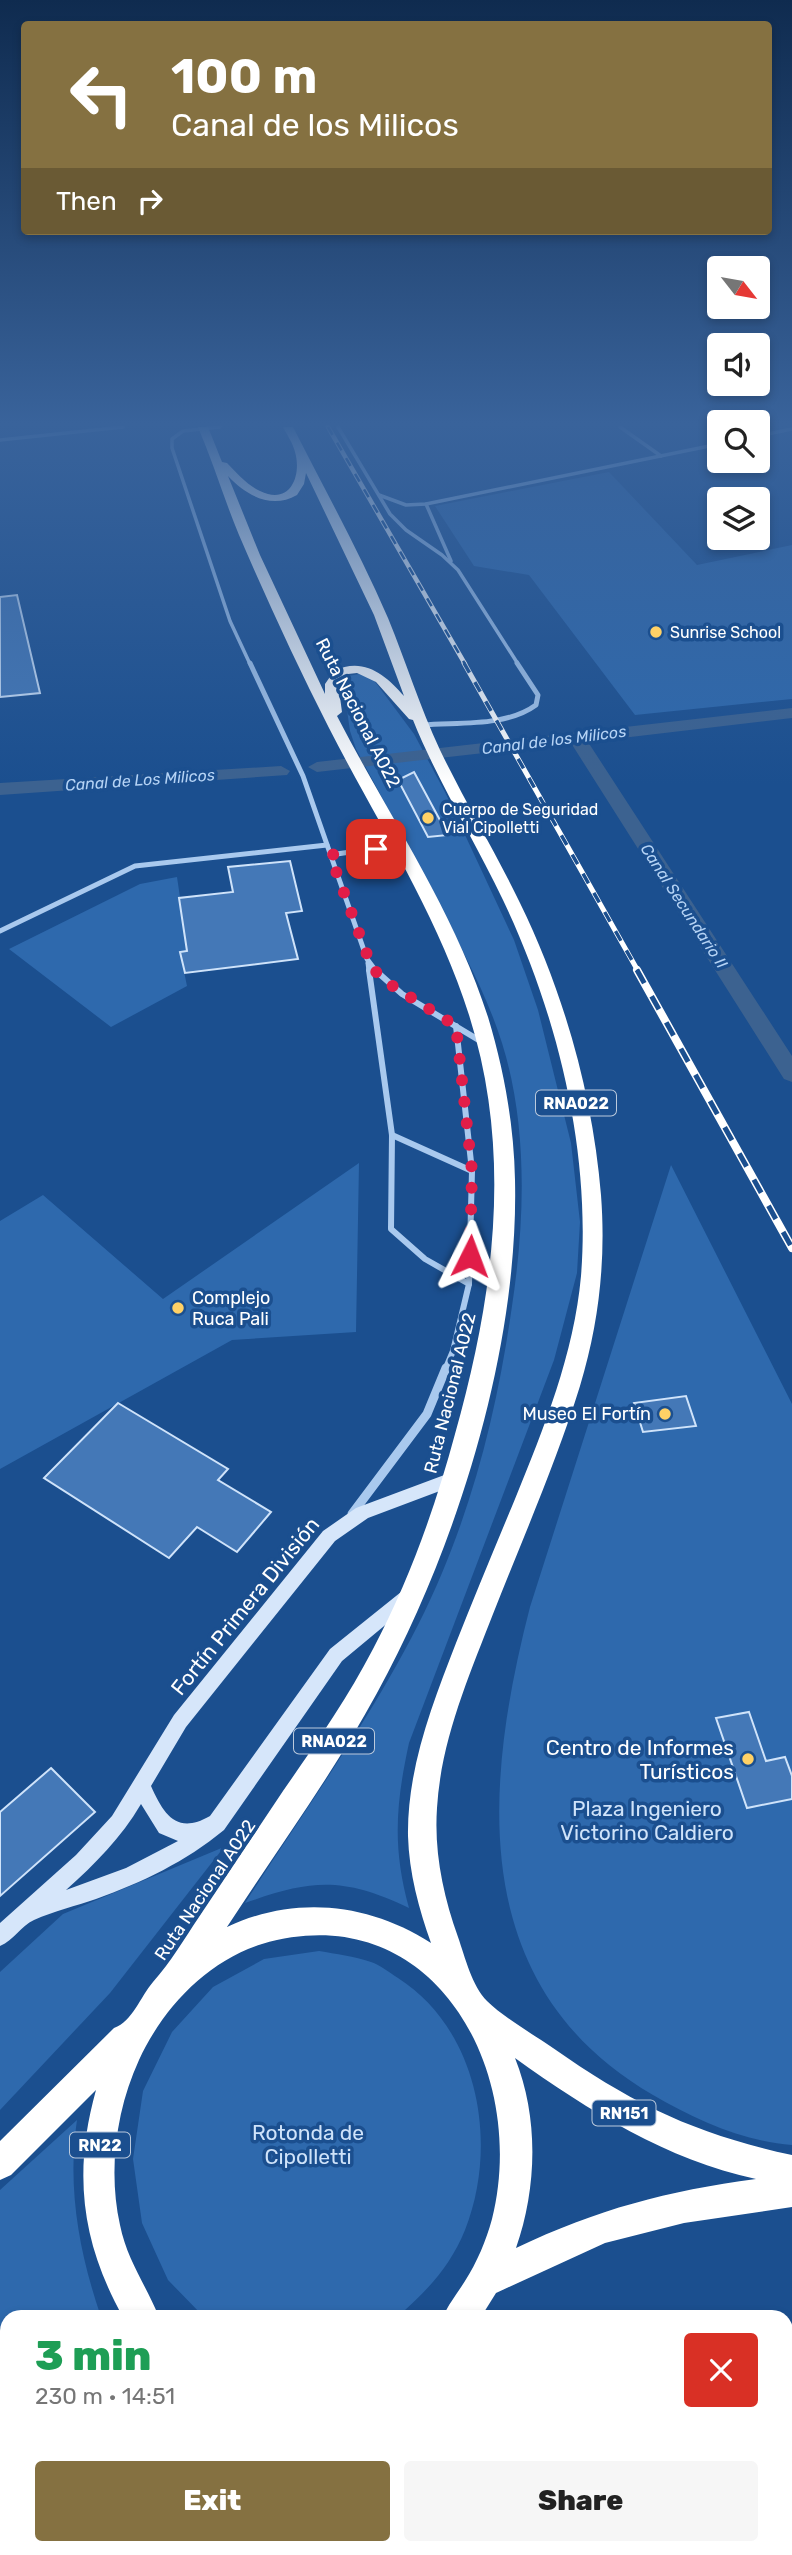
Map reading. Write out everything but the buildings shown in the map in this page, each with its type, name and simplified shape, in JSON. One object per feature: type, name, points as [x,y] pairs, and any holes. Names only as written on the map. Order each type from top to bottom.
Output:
[{"type":"highway","name":"Ruta Nacional A022","points":[[173,1982],[338,1734],[368,1684],[414,1591],[455,1478],[485,1366],[504,1255],[504,1146],[487,1045],[460,965],[338,732],[250,546]]},
{"type":"highway","name":"RNA022","points":[[347,546],[369,590],[425,730],[522,926],[549,1000],[579,1119],[590,1199],[593,1242],[585,1325],[565,1396],[451,1689],[426,1776],[424,1865],[433,1908],[471,2003]]},
{"type":"highway","points":[[338,732],[332,682],[337,674],[348,670],[361,670],[374,675],[425,730]]},
{"type":"highway","name":"RN22","points":[[0,2164],[87,2079],[173,1982],[203,1957],[236,1938],[270,1925],[306,1920],[341,1921],[376,1930],[409,1945],[439,1967],[471,2003],[496,2048],[510,2088],[516,2132],[516,2177],[508,2222],[494,2262],[470,2306]]},
{"type":"highway","name":"RN151","points":[[471,2003],[579,2086],[646,2125],[709,2152],[744,2163],[792,2171]]},
{"type":"highway","name":"RN22","points":[[137,2310],[128,2296],[111,2257],[101,2215],[97,2171],[101,2128],[111,2087],[126,2048],[147,2014]]},
{"type":"highway","points":[[470,2306],[547,2250],[626,2220],[680,2207],[792,2191]]},
{"type":"street","points":[[205,546],[229,617],[303,776],[372,968],[388,983],[487,1045]]},
{"type":"street","points":[[429,546],[452,563]]},
{"type":"street","points":[[425,730],[510,718],[532,709],[538,700],[536,690],[452,563],[445,546]]},
{"type":"street","points":[[0,931],[100,880],[135,866],[327,845]]},
{"type":"street","points":[[330,855],[398,845]]},
{"type":"street","points":[[367,959],[392,1135],[391,1229],[425,1259],[469,1284]]},
{"type":"street","points":[[346,1522],[427,1414],[453,1351],[469,1284],[472,1171],[456,1026]]},
{"type":"street","points":[[392,1135],[472,1171]]},
{"type":"street","name":"Fortín Primera División","points":[[0,1936],[104,1841],[132,1804],[180,1721],[315,1551],[346,1522],[383,1504],[455,1478]]},
{"type":"street","name":"Fortín Primera División","points":[[24,1914],[159,1864],[198,1841],[217,1823],[336,1655],[414,1591]]},
{"type":"street","points":[[142,1786],[156,1816],[164,1826],[175,1833],[186,1835],[217,1823]]},
{"type":"green space","points":[[461,546],[679,546],[697,565],[792,546],[792,699],[635,715],[529,575],[474,566]]},
{"type":"green space","points":[[359,674],[373,679],[414,734],[445,792],[514,940],[538,1010],[571,1143],[580,1222],[577,1273],[554,1360],[409,1743],[401,1786],[398,1845],[409,1908],[365,1891],[328,1885],[290,1889],[245,1903],[376,1700],[401,1658],[442,1573],[477,1475],[494,1408],[507,1340],[520,1240],[520,1140],[502,1043],[472,970],[356,749],[350,731],[343,682],[348,676]]},
{"type":"green space","points":[[177,877],[188,951],[180,952],[187,986],[111,1027],[9,949],[140,884]]},
{"type":"green space","name":"Complejo Ruca Pali","points":[[359,1163],[356,1332],[232,1340],[0,1469],[0,1221],[43,1195],[163,1299]]},
{"type":"green space","name":"Plaza Ingeniero Victorino Caldiero","points":[[671,1165],[792,1404],[792,2145],[737,2134],[686,2113],[653,2095],[592,2050],[549,1999],[520,1941],[504,1879],[499,1813],[503,1745],[514,1676],[530,1607]]},
{"type":"green space","points":[[224,1847],[110,1993],[0,2110],[0,1972],[63,1914]]},
{"type":"green space","name":"Rotonda de Cipolletti","points":[[319,1951],[371,1962],[398,1978],[426,2000],[447,2027],[464,2058],[475,2091],[480,2126],[480,2162],[475,2197],[465,2230],[452,2256],[436,2278],[405,2310],[197,2310],[168,2280],[142,2223],[133,2159],[143,2091],[172,2032],[213,1987],[264,1959]]},
{"type":"green space","points":[[77,2120],[74,2195],[81,2244],[99,2310],[0,2310],[0,2190]]},
{"type":"waterway","name":"Canal de los Milicos","points":[[576,738],[792,713]]},
{"type":"waterway","name":"Canal de los Milicos","points":[[317,767],[576,738]]},
{"type":"waterway","name":"Canal Secundario II","points":[[576,738],[792,1074]]},
{"type":"waterway","name":"Canal de Los Milicos","points":[[0,789],[281,771]]},
{"type":"railway","points":[[397,546],[465,664]]},
{"type":"railway","points":[[464,663],[638,971]]},
{"type":"railway","points":[[637,970],[792,1248]]},
{"type":"place","name":"Sunrise School","points":[[656,632]]},
{"type":"place","name":"Cuerpo de Seguridad Vial Cipolletti","points":[[428,818]]},
{"type":"place","name":"Complejo Ruca Pali","points":[[178,1308]]},
{"type":"place","name":"Museo El Fortín","points":[[665,1414]]},
{"type":"place","name":"Centro de Informes Turísticos","points":[[748,1759]]},
{"type":"route","points":[[376,849],[330,855],[372,968],[388,983],[456,1026],[472,1171],[470,1256]]}]
